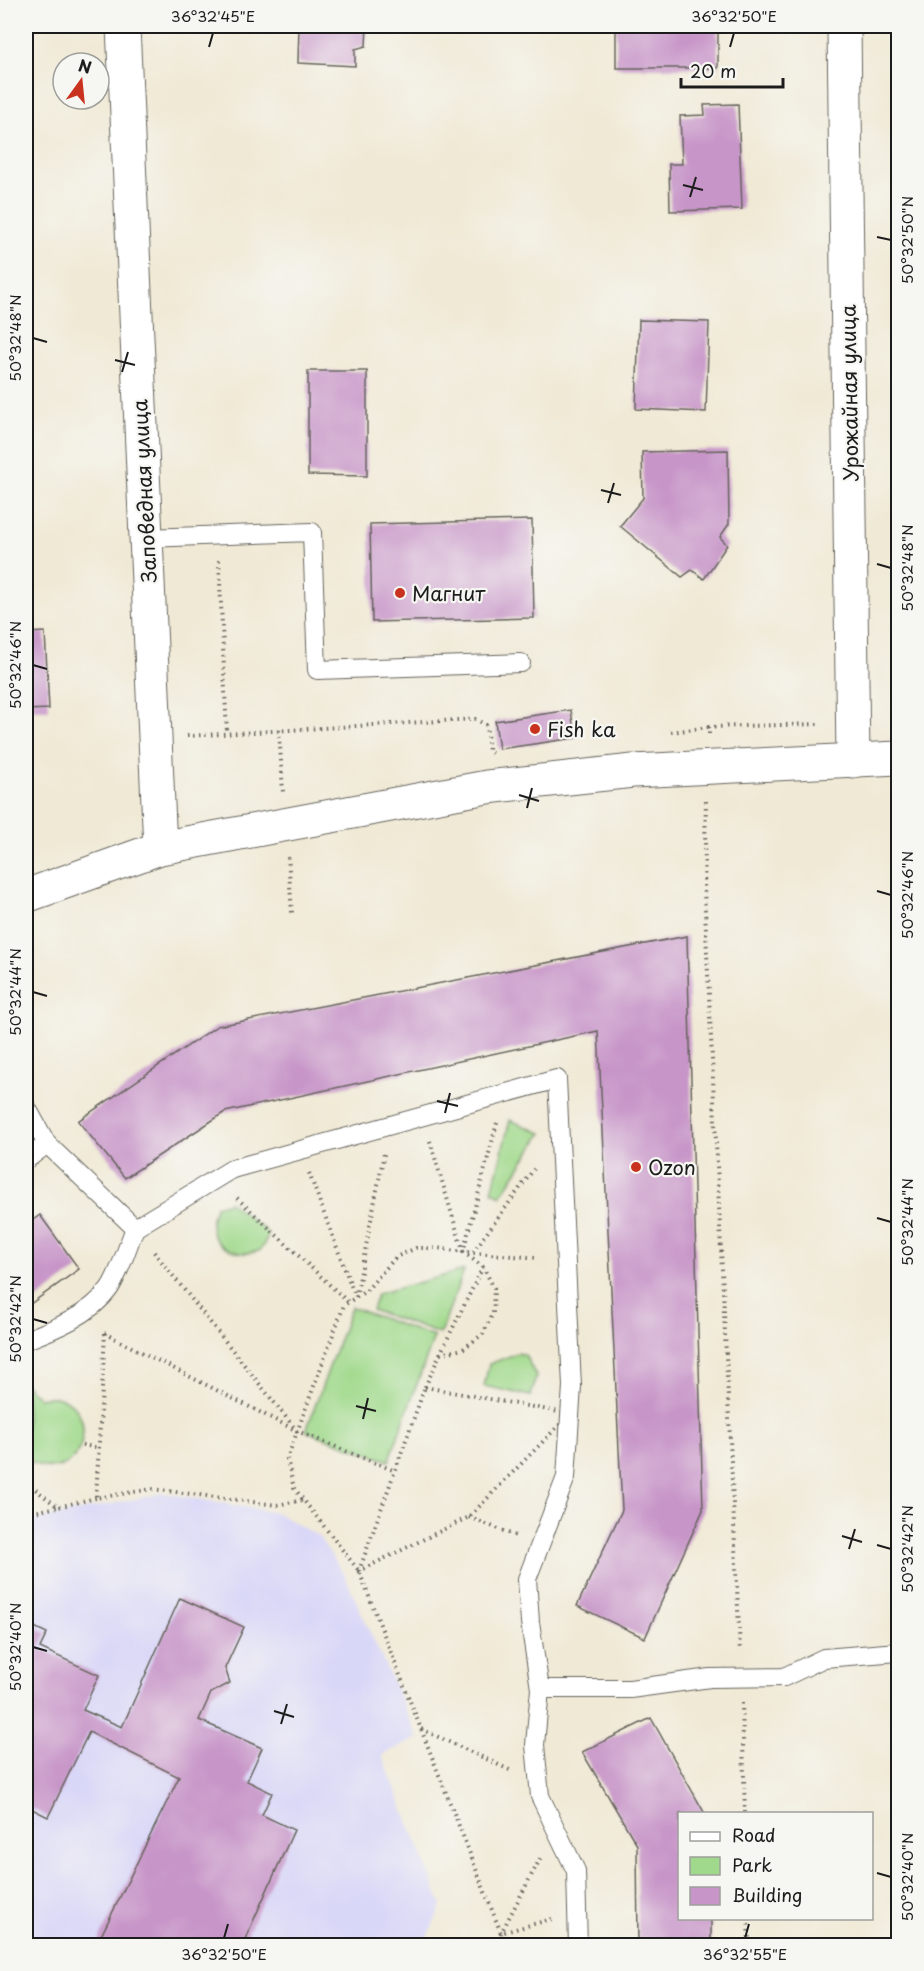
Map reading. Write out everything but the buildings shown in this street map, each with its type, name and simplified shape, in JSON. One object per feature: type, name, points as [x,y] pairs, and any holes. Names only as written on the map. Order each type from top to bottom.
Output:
[{"type":"street","name":"Заповедная улица","points":[[123,26],[160,848]]},
{"type":"street","name":"Урожайная улица","points":[[844,26],[853,761]]},
{"type":"street","points":[[26,896],[160,848],[487,787],[633,771],[898,758]]},
{"type":"lane","points":[[146,538],[312,532],[317,670],[521,663]]},
{"type":"lane","points":[[26,1340],[58,1328],[100,1300],[111,1287],[135,1228],[232,1169],[557,1079],[572,1386],[566,1477],[528,1579],[530,1622],[540,1689],[535,1745],[538,1783],[540,1796],[576,1871],[578,1946]]},
{"type":"lane","points":[[26,1106],[47,1144],[135,1228]]},
{"type":"lane","points":[[26,1160],[47,1144]]},
{"type":"lane","points":[[540,1689],[630,1689],[710,1678],[784,1677],[824,1658],[898,1652]]},
{"type":"path","points":[[218,535],[227,734]]},
{"type":"path","points":[[155,738],[475,719],[486,724],[489,751],[495,755]]},
{"type":"path","points":[[663,734],[709,727],[853,723]]},
{"type":"path","points":[[709,727],[704,889],[741,1676],[745,1812]]},
{"type":"path","points":[[464,1252],[504,1094]]},
{"type":"path","points":[[423,1116],[464,1252],[483,1267],[494,1288],[494,1313],[483,1334],[463,1349],[440,1354]]},
{"type":"path","points":[[356,1298],[389,1126]]},
{"type":"path","points":[[473,1252],[560,1135]]},
{"type":"path","points":[[301,1150],[356,1298]]},
{"type":"path","points":[[217,1179],[348,1302]]},
{"type":"path","points":[[135,1228],[297,1431]]},
{"type":"path","points":[[501,1932],[358,1571],[294,1488],[287,1459],[344,1305],[366,1291],[396,1257],[416,1248],[437,1248],[566,1260]]},
{"type":"path","points":[[358,1571],[426,1387],[483,1267]]},
{"type":"path","points":[[74,1318],[297,1431],[395,1471]]},
{"type":"path","points":[[96,1498],[105,1333]]},
{"type":"path","points":[[426,1387],[570,1414]]},
{"type":"path","points":[[358,1571],[469,1518],[570,1414]]},
{"type":"path","points":[[82,1444],[99,1448]]},
{"type":"path","points":[[26,1482],[58,1507]]},
{"type":"path","points":[[26,1514],[96,1498],[152,1489],[277,1505],[303,1500]]},
{"type":"path","points":[[469,1518],[540,1546]]},
{"type":"path","points":[[420,1728],[538,1783]]},
{"type":"path","points":[[499,1946],[501,1932],[556,1829]]},
{"type":"path","points":[[501,1932],[577,1913]]},
{"type":"path","points":[[748,1920],[748,1946]]},
{"type":"shaded area","points":[[164,1493],[277,1513],[318,1536],[344,1574],[418,1738],[382,1755],[442,1906],[423,1945],[26,1945],[26,1522]]},
{"type":"green space","points":[[510,1120],[542,1133],[501,1196],[492,1191]]},
{"type":"green space","points":[[229,1202],[265,1230],[268,1236],[261,1250],[237,1252],[229,1250],[217,1241],[211,1225],[215,1206]]},
{"type":"green space","points":[[464,1270],[440,1334],[372,1310],[377,1294]]},
{"type":"green space","points":[[351,1307],[434,1337],[389,1461],[306,1431]]},
{"type":"green space","points":[[518,1353],[525,1355],[536,1376],[531,1396],[484,1386],[489,1364]]},
{"type":"green space","points":[[26,1385],[39,1398],[61,1398],[75,1407],[82,1422],[82,1438],[77,1454],[65,1464],[48,1467],[26,1459]]},
{"type":"place","name":"Магнит","points":[[400,593]]},
{"type":"place","name":"Fish ka","points":[[535,729]]},
{"type":"place","name":"Ozon","points":[[636,1167]]}]
